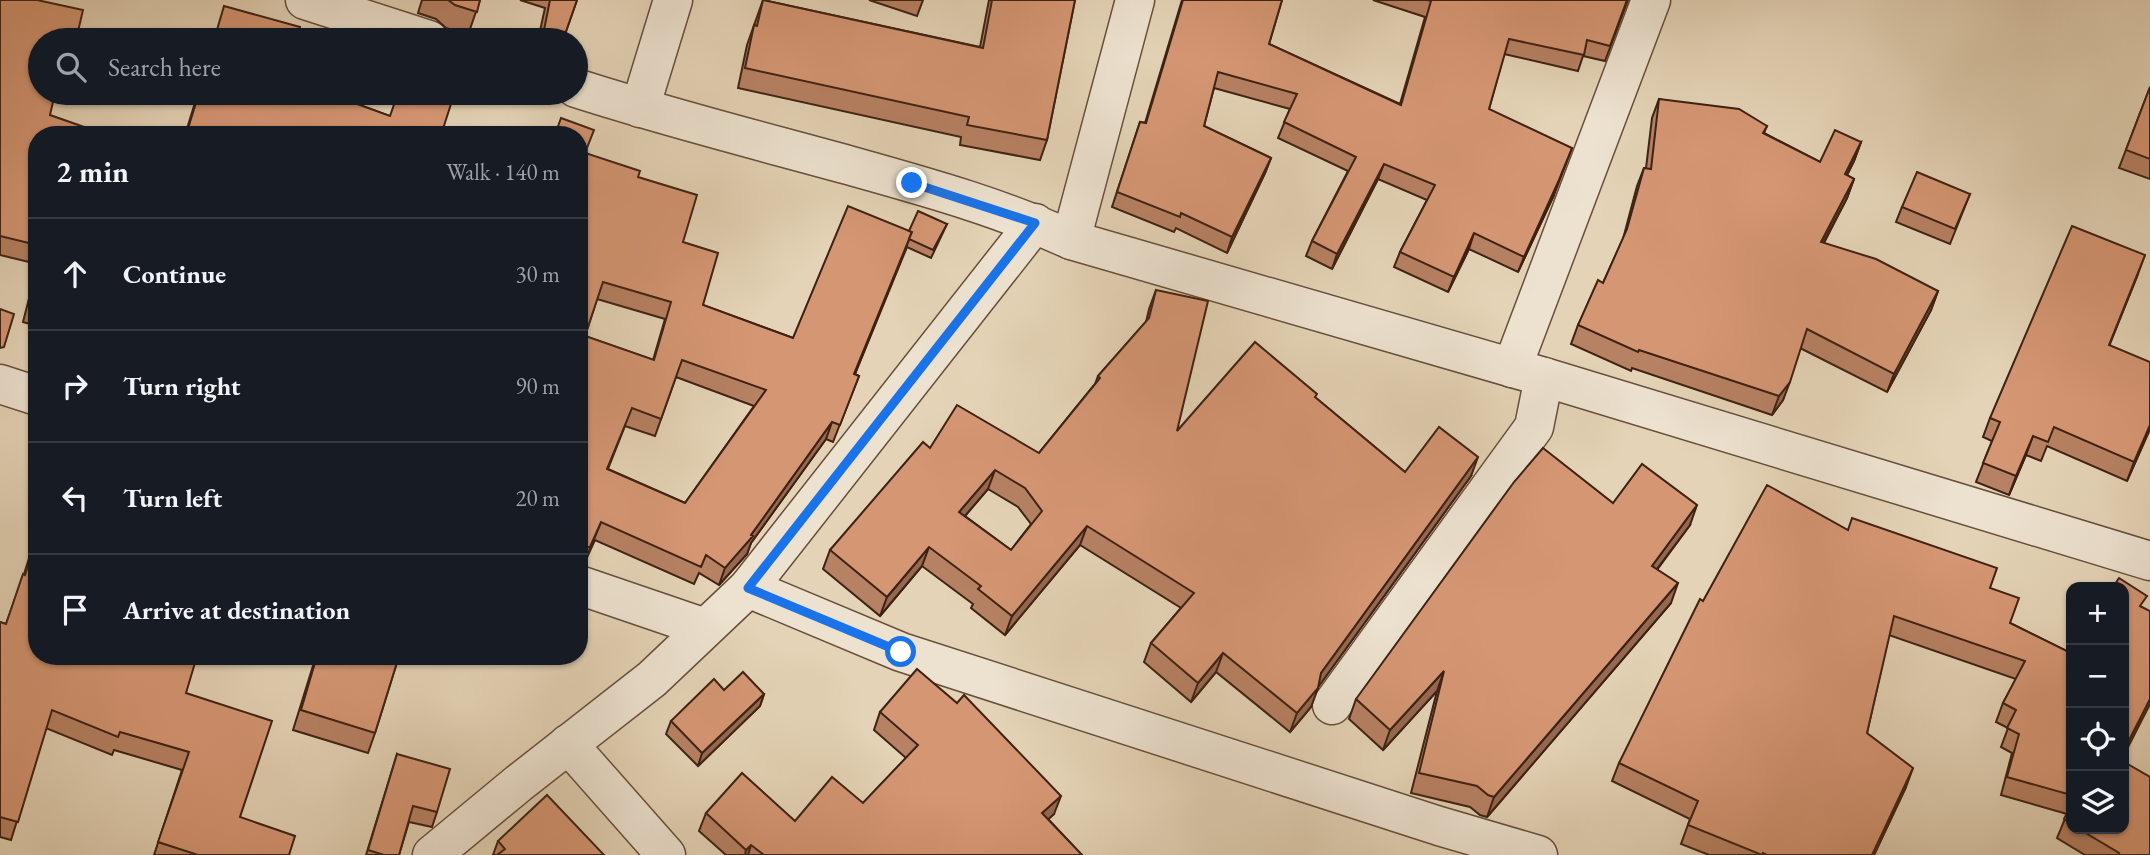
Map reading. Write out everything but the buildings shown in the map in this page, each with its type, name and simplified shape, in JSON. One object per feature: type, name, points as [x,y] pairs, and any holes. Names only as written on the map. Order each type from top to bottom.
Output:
[{"type":"street","points":[[305,0],[392,28]]},
{"type":"street","points":[[640,108],[673,0]]},
{"type":"street","points":[[1071,240],[1135,0]]},
{"type":"street","points":[[1332,705],[1534,427],[1528,372],[1651,0]]},
{"type":"street","points":[[588,92],[912,183],[1035,223],[1071,240],[1528,372],[2150,561]]},
{"type":"street","points":[[432,855],[652,679],[748,588],[1035,223]]},
{"type":"street","points":[[0,384],[28,393]]},
{"type":"street","points":[[588,588],[705,628]]},
{"type":"street","points":[[748,588],[901,652],[1439,827],[1538,855]]},
{"type":"street","points":[[568,744],[666,855]]},
{"type":"route","points":[[901,652],[748,588],[1035,223],[912,183]]}]
